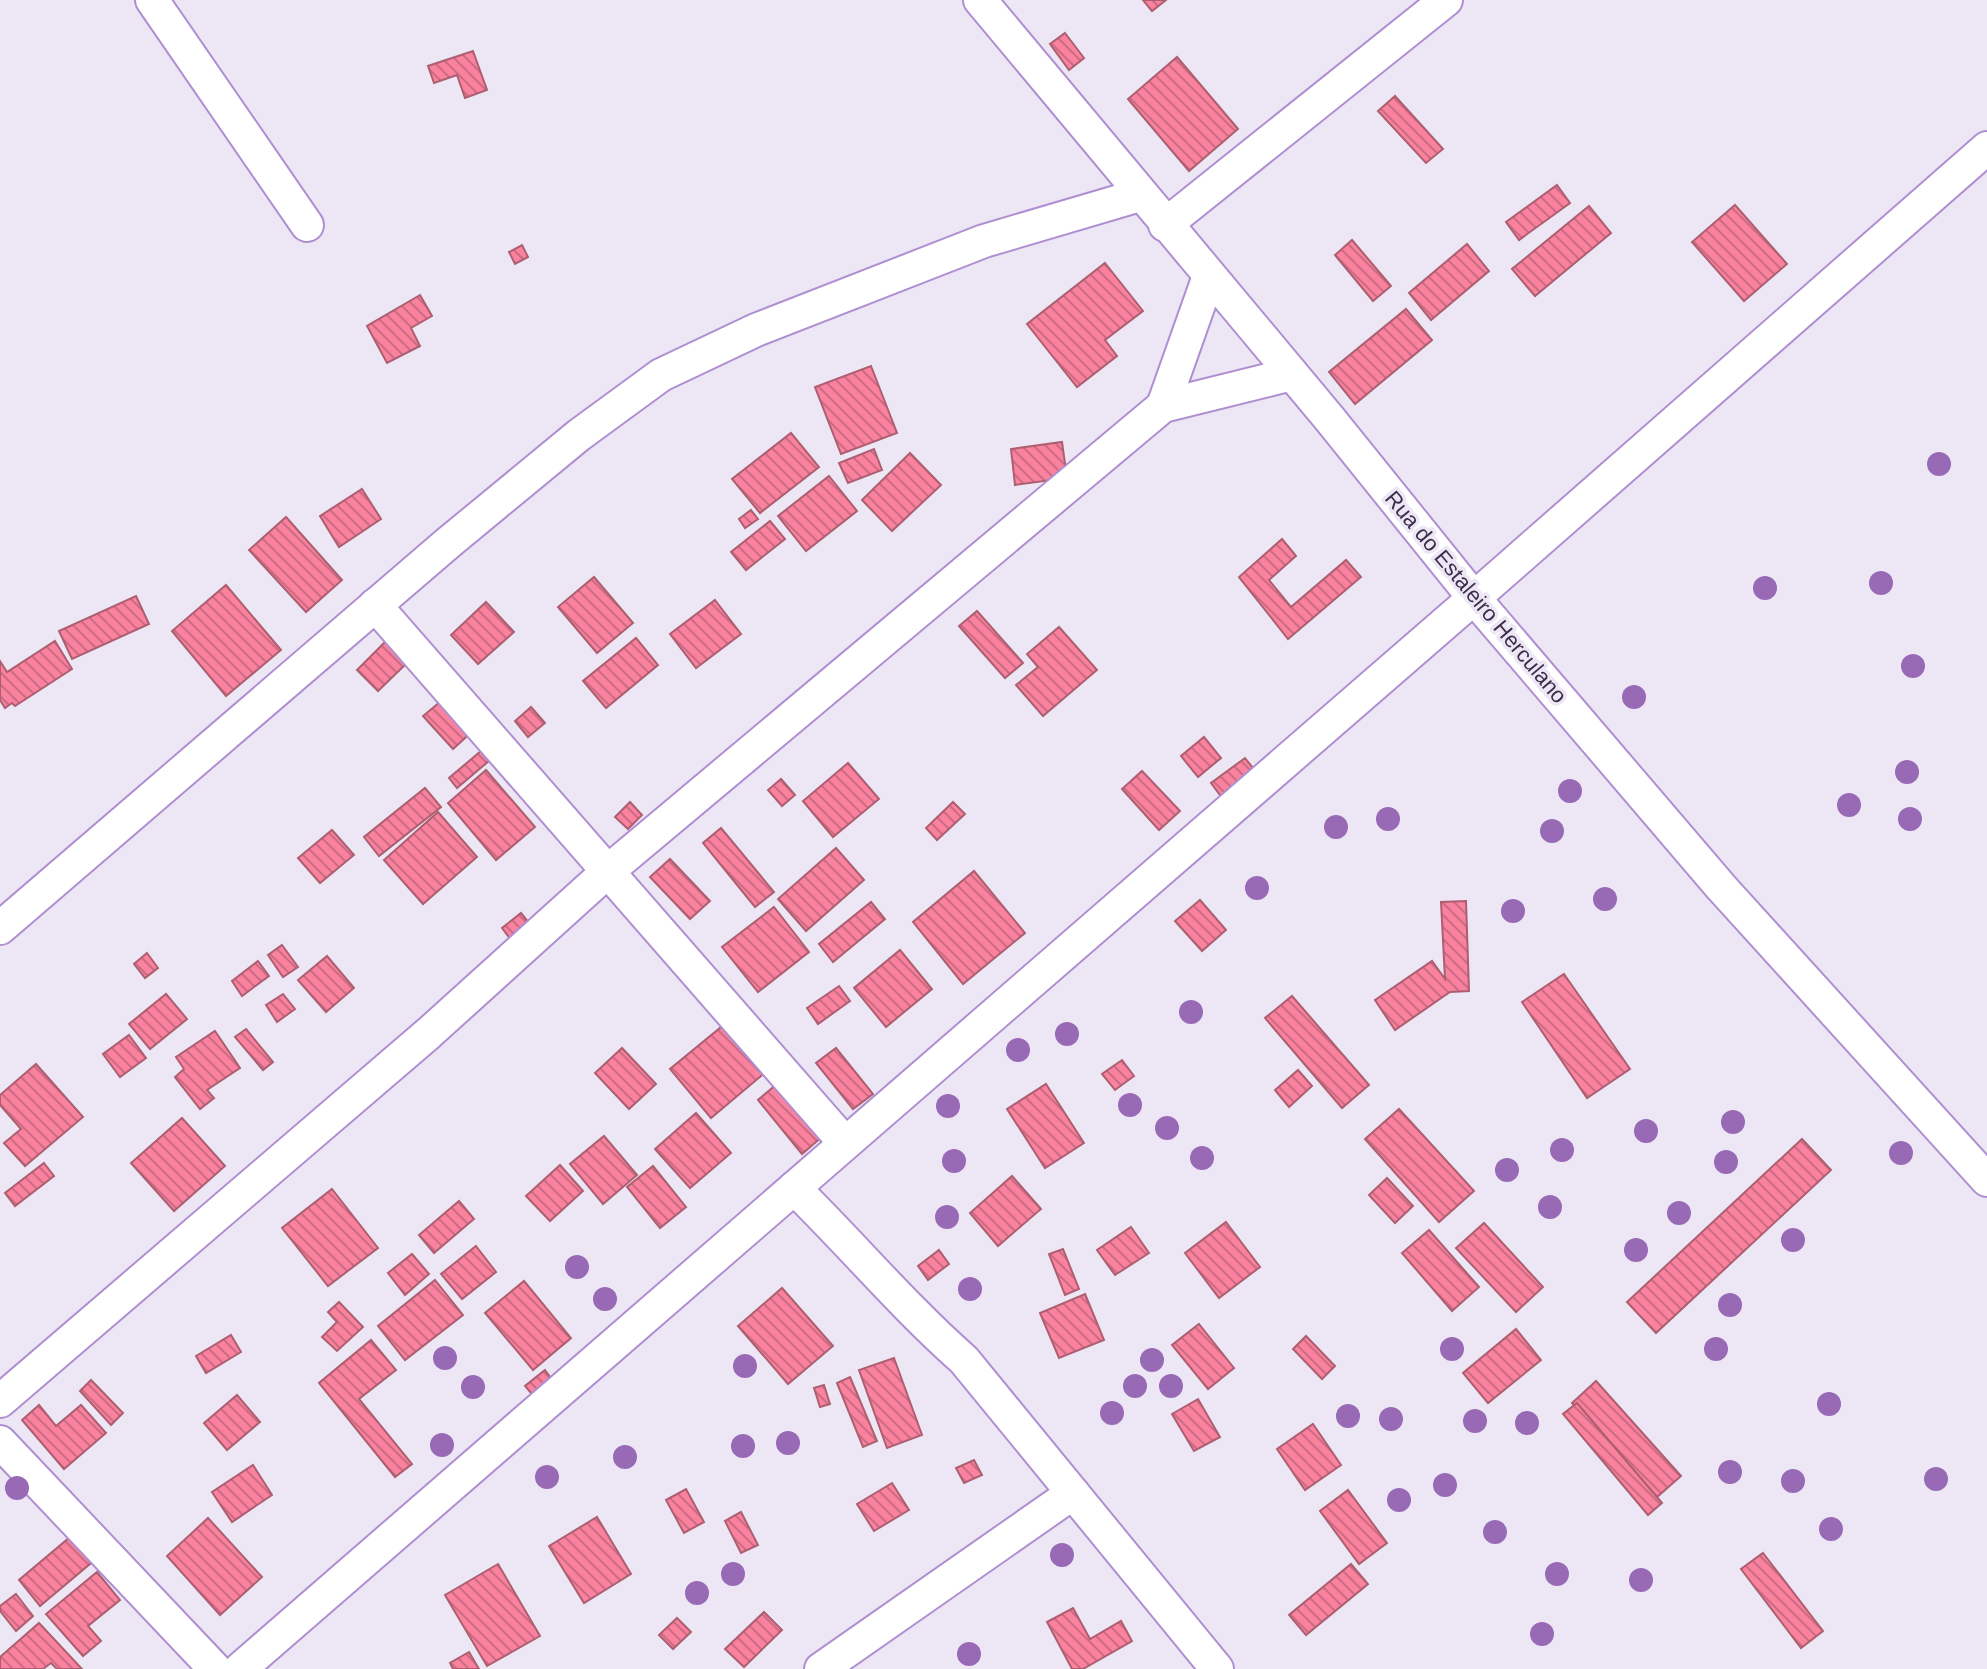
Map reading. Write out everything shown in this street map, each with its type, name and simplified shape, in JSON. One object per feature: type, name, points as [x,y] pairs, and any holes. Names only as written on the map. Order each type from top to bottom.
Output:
[{"type":"street","points":[[152,0],[307,225]]},
{"type":"street","name":"Rua do Estaleiro Herculano","points":[[980,0],[1474,598],[1721,887],[1987,1180]]},
{"type":"street","points":[[1165,225],[1446,0]]},
{"type":"street","points":[[240,1669],[1474,598],[1987,148]]},
{"type":"street","points":[[7,909],[579,435],[661,375],[756,330],[984,241],[1140,195]]},
{"type":"street","points":[[1163,406],[1209,276]]},
{"type":"street","points":[[0,1401],[429,1033],[607,872],[1163,406],[1292,374]]},
{"type":"street","points":[[375,605],[845,1143]]},
{"type":"street","points":[[794,1188],[844,1237],[917,1319],[964,1360],[1217,1669]]},
{"type":"street","points":[[0,1442],[215,1669]]},
{"type":"street","points":[[821,1669],[1073,1493]]},
{"type":"building","points":[[1143,0],[1166,0],[1152,11]]},
{"type":"building","points":[[1065,33],[1084,58],[1069,70],[1050,44]]},
{"type":"building","points":[[473,51],[487,90],[465,98],[457,75],[434,83],[428,66]]},
{"type":"building","points":[[1177,57],[1238,129],[1189,171],[1128,99]]},
{"type":"building","points":[[1395,96],[1443,149],[1426,163],[1378,111]]},
{"type":"building","points":[[1557,185],[1570,203],[1519,240],[1506,222]]},
{"type":"building","points":[[1735,205],[1787,264],[1744,301],[1692,242]]},
{"type":"building","points":[[1589,206],[1611,233],[1535,296],[1512,269]]},
{"type":"building","points":[[1352,240],[1391,286],[1373,301],[1335,255]]},
{"type":"building","points":[[1467,244],[1489,271],[1431,320],[1409,293]]},
{"type":"building","points":[[522,245],[528,257],[515,264],[509,252]]},
{"type":"building","points":[[1105,263],[1143,311],[1105,340],[1117,356],[1077,387],[1027,324]]},
{"type":"building","points":[[420,295],[432,316],[411,328],[420,346],[387,363],[367,326]]},
{"type":"building","points":[[1406,309],[1432,340],[1355,404],[1329,372]]},
{"type":"building","points":[[871,366],[897,433],[841,454],[815,387]]},
{"type":"building","points":[[791,433],[819,467],[760,513],[732,479]]},
{"type":"building","points":[[1062,442],[1067,478],[1015,485],[1011,449]]},
{"type":"building","points":[[874,449],[882,470],[848,483],[839,463]]},
{"type":"building","points":[[910,453],[941,485],[892,531],[862,500]]},
{"type":"building","points":[[829,476],[857,511],[806,551],[778,516]]},
{"type":"building","points":[[362,489],[381,519],[339,547],[320,516]]},
{"type":"building","points":[[751,510],[758,519],[745,528],[739,519]]},
{"type":"building","points":[[286,517],[342,580],[306,612],[249,550]]},
{"type":"building","points":[[770,521],[785,539],[746,570],[731,552]]},
{"type":"building","points":[[1282,539],[1296,556],[1269,580],[1291,607],[1346,560],[1361,577],[1288,639],[1239,577]]},
{"type":"building","points":[[594,577],[633,623],[597,653],[558,607]]},
{"type":"building","points":[[226,585],[281,650],[226,696],[172,631]]},
{"type":"building","points":[[136,596],[149,624],[72,659],[59,631]]},
{"type":"building","points":[[715,600],[741,634],[696,668],[670,634]]},
{"type":"building","points":[[486,602],[514,632],[478,664],[451,635]]},
{"type":"building","points":[[977,611],[1023,663],[1005,678],[959,626]]},
{"type":"building","points":[[1059,627],[1097,670],[1043,716],[1016,685],[1038,667],[1027,654]]},
{"type":"building","points":[[636,638],[658,665],[606,708],[583,681]]},
{"type":"building","points":[[55,641],[72,669],[15,706],[12,703],[5,708],[0,700],[0,661],[7,672]]},
{"type":"building","points":[[386,641],[407,663],[378,691],[357,670]]},
{"type":"building","points":[[446,697],[475,729],[453,749],[423,716]]},
{"type":"building","points":[[531,707],[545,723],[528,737],[515,721]]},
{"type":"building","points":[[1204,737],[1221,758],[1198,777],[1181,756]]},
{"type":"building","points":[[488,745],[496,755],[457,788],[449,778]]},
{"type":"building","points":[[1245,758],[1257,773],[1223,799],[1211,783]]},
{"type":"building","points":[[848,763],[879,799],[833,837],[803,801]]},
{"type":"building","points":[[486,770],[535,827],[496,860],[448,803]]},
{"type":"building","points":[[1142,771],[1180,811],[1159,830],[1122,789]]},
{"type":"building","points":[[781,779],[795,795],[782,806],[768,790]]},
{"type":"building","points":[[425,788],[441,807],[379,856],[364,837]]},
{"type":"building","points":[[630,802],[642,815],[628,829],[615,817]]},
{"type":"building","points":[[953,802],[965,814],[937,840],[926,828]]},
{"type":"building","points":[[438,812],[477,857],[423,904],[384,860]]},
{"type":"building","points":[[721,828],[774,892],[755,907],[703,843]]},
{"type":"building","points":[[332,830],[354,855],[320,883],[298,858]]},
{"type":"building","points":[[836,848],[864,880],[806,931],[778,899]]},
{"type":"building","points":[[670,859],[710,901],[690,919],[650,877]]},
{"type":"building","points":[[974,871],[1025,933],[963,984],[913,922]]},
{"type":"building","points":[[1200,900],[1226,930],[1202,951],[1175,921]]},
{"type":"building","points":[[1466,901],[1469,991],[1450,992],[1395,1030],[1375,1000],[1432,961],[1445,979],[1441,902]]},
{"type":"building","points":[[871,902],[885,919],[833,962],[819,944]]},
{"type":"building","points":[[774,907],[809,952],[758,992],[722,947]]},
{"type":"building","points":[[521,913],[534,929],[514,944],[502,928]]},
{"type":"building","points":[[282,945],[298,967],[283,977],[268,955]]},
{"type":"building","points":[[900,950],[932,989],[886,1027],[854,988]]},
{"type":"building","points":[[147,953],[158,968],[145,978],[134,964]]},
{"type":"building","points":[[327,956],[354,988],[326,1012],[298,980]]},
{"type":"building","points":[[258,961],[269,976],[242,996],[232,981]]},
{"type":"building","points":[[1564,974],[1630,1069],[1587,1098],[1522,1002]]},
{"type":"building","points":[[839,986],[850,1001],[818,1024],[807,1008]]},
{"type":"building","points":[[166,994],[187,1019],[150,1049],[129,1024]]},
{"type":"building","points":[[283,994],[295,1009],[277,1022],[266,1005]]},
{"type":"building","points":[[1292,996],[1369,1085],[1342,1108],[1265,1018]]},
{"type":"building","points":[[726,1023],[767,1071],[711,1118],[670,1069]]},
{"type":"building","points":[[246,1029],[273,1062],[263,1070],[235,1037]]},
{"type":"building","points":[[215,1031],[240,1068],[207,1090],[214,1098],[200,1109],[175,1077],[184,1069],[176,1057]]},
{"type":"building","points":[[129,1035],[146,1058],[120,1077],[103,1054]]},
{"type":"building","points":[[622,1048],[656,1084],[629,1109],[595,1073]]},
{"type":"building","points":[[836,1048],[873,1094],[853,1109],[816,1063]]},
{"type":"building","points":[[1122,1060],[1134,1076],[1115,1090],[1102,1074]]},
{"type":"building","points":[[36,1064],[83,1117],[25,1166],[4,1143],[21,1129],[0,1105],[0,1095]]},
{"type":"building","points":[[1298,1070],[1312,1086],[1289,1107],[1275,1090]]},
{"type":"building","points":[[778,1083],[823,1136],[802,1154],[758,1100]]},
{"type":"building","points":[[1046,1084],[1084,1143],[1045,1168],[1007,1109]]},
{"type":"building","points":[[1399,1109],[1474,1191],[1439,1222],[1365,1139]]},
{"type":"building","points":[[696,1113],[731,1153],[690,1188],[655,1149]]},
{"type":"building","points":[[182,1118],[225,1166],[174,1211],[131,1163]]},
{"type":"building","points":[[604,1136],[637,1175],[603,1204],[570,1164]]},
{"type":"building","points":[[1802,1139],[1831,1170],[1656,1333],[1627,1302]]},
{"type":"building","points":[[44,1163],[54,1176],[15,1206],[5,1193]]},
{"type":"building","points":[[560,1165],[583,1191],[550,1221],[526,1196]]},
{"type":"building","points":[[653,1166],[686,1207],[660,1228],[627,1187]]},
{"type":"building","points":[[1012,1176],[1041,1209],[998,1246],[970,1213]]},
{"type":"building","points":[[1387,1178],[1413,1206],[1395,1223],[1369,1195]]},
{"type":"building","points":[[332,1189],[378,1248],[328,1286],[282,1228]]},
{"type":"building","points":[[459,1201],[474,1219],[434,1253],[419,1235]]},
{"type":"building","points":[[1226,1222],[1260,1267],[1219,1298],[1185,1253]]},
{"type":"building","points":[[1484,1223],[1543,1287],[1516,1312],[1456,1248]]},
{"type":"building","points":[[1131,1227],[1149,1253],[1115,1275],[1097,1250]]},
{"type":"building","points":[[1429,1230],[1479,1287],[1452,1311],[1402,1253]]},
{"type":"building","points":[[476,1246],[496,1272],[462,1299],[441,1274]]},
{"type":"building","points":[[1063,1249],[1079,1289],[1065,1295],[1049,1254]]},
{"type":"building","points":[[939,1250],[949,1264],[928,1280],[918,1266]]},
{"type":"building","points":[[412,1254],[429,1274],[405,1295],[388,1273]]},
{"type":"building","points":[[435,1280],[463,1315],[405,1360],[378,1326]]},
{"type":"building","points":[[524,1281],[571,1338],[533,1370],[485,1313]]},
{"type":"building","points":[[782,1288],[833,1346],[788,1384],[738,1326]]},
{"type":"building","points":[[1085,1294],[1104,1340],[1059,1358],[1040,1313]]},
{"type":"building","points":[[339,1302],[363,1327],[337,1351],[322,1337],[337,1322],[328,1312]]},
{"type":"building","points":[[1199,1324],[1234,1368],[1208,1389],[1172,1345]]},
{"type":"building","points":[[1516,1329],[1541,1360],[1488,1403],[1463,1373]]},
{"type":"building","points":[[231,1335],[241,1352],[206,1373],[196,1356]]},
{"type":"building","points":[[1306,1336],[1335,1366],[1322,1379],[1293,1349]]},
{"type":"building","points":[[371,1340],[396,1370],[359,1399],[412,1464],[395,1477],[319,1383]]},
{"type":"building","points":[[894,1358],[922,1435],[887,1448],[859,1370]]},
{"type":"building","points":[[545,1370],[556,1385],[537,1400],[525,1386]]},
{"type":"building","points":[[850,1377],[877,1441],[863,1447],[837,1383]]},
{"type":"building","points":[[91,1380],[123,1413],[111,1425],[80,1391]]},
{"type":"building","points":[[1596,1381],[1681,1476],[1657,1497],[1572,1403]]},
{"type":"building","points":[[824,1385],[830,1404],[820,1407],[814,1388]]},
{"type":"building","points":[[237,1395],[260,1422],[227,1450],[204,1423]]},
{"type":"building","points":[[1198,1399],[1220,1437],[1194,1451],[1172,1414]]},
{"type":"building","points":[[1577,1403],[1662,1503],[1648,1515],[1563,1414]]},
{"type":"building","points":[[39,1405],[56,1426],[81,1405],[106,1433],[64,1469],[22,1420]]},
{"type":"building","points":[[1313,1424],[1341,1465],[1305,1490],[1277,1449]]},
{"type":"building","points":[[974,1460],[982,1475],[964,1483],[956,1468]]},
{"type":"building","points":[[253,1465],[272,1495],[232,1522],[212,1492]]},
{"type":"building","points":[[892,1483],[909,1510],[874,1531],[857,1504]]},
{"type":"building","points":[[686,1489],[704,1522],[684,1533],[666,1500]]},
{"type":"building","points":[[1348,1490],[1387,1543],[1359,1564],[1320,1511]]},
{"type":"building","points":[[741,1512],[758,1545],[741,1553],[725,1521]]},
{"type":"building","points":[[597,1517],[631,1574],[584,1603],[549,1546]]},
{"type":"building","points":[[208,1518],[262,1577],[220,1615],[167,1556]]},
{"type":"building","points":[[76,1532],[97,1558],[40,1606],[19,1580]]},
{"type":"building","points":[[1763,1553],[1823,1631],[1801,1648],[1741,1569]]},
{"type":"building","points":[[498,1564],[540,1636],[487,1666],[445,1595]]},
{"type":"building","points":[[1351,1564],[1368,1584],[1306,1635],[1289,1615]]},
{"type":"building","points":[[97,1572],[120,1600],[88,1626],[101,1641],[83,1656],[46,1614]]},
{"type":"building","points":[[16,1594],[33,1616],[16,1631],[0,1611],[0,1606]]},
{"type":"building","points":[[1073,1608],[1090,1639],[1121,1621],[1132,1641],[1083,1669],[1072,1669],[1047,1622]]},
{"type":"building","points":[[764,1612],[782,1630],[744,1667],[725,1649]]},
{"type":"building","points":[[677,1618],[691,1632],[673,1649],[659,1635]]},
{"type":"building","points":[[39,1623],[82,1669],[57,1669],[51,1663],[43,1669],[0,1669],[0,1657]]},
{"type":"building","points":[[469,1652],[479,1669],[453,1669],[450,1663]]}]
